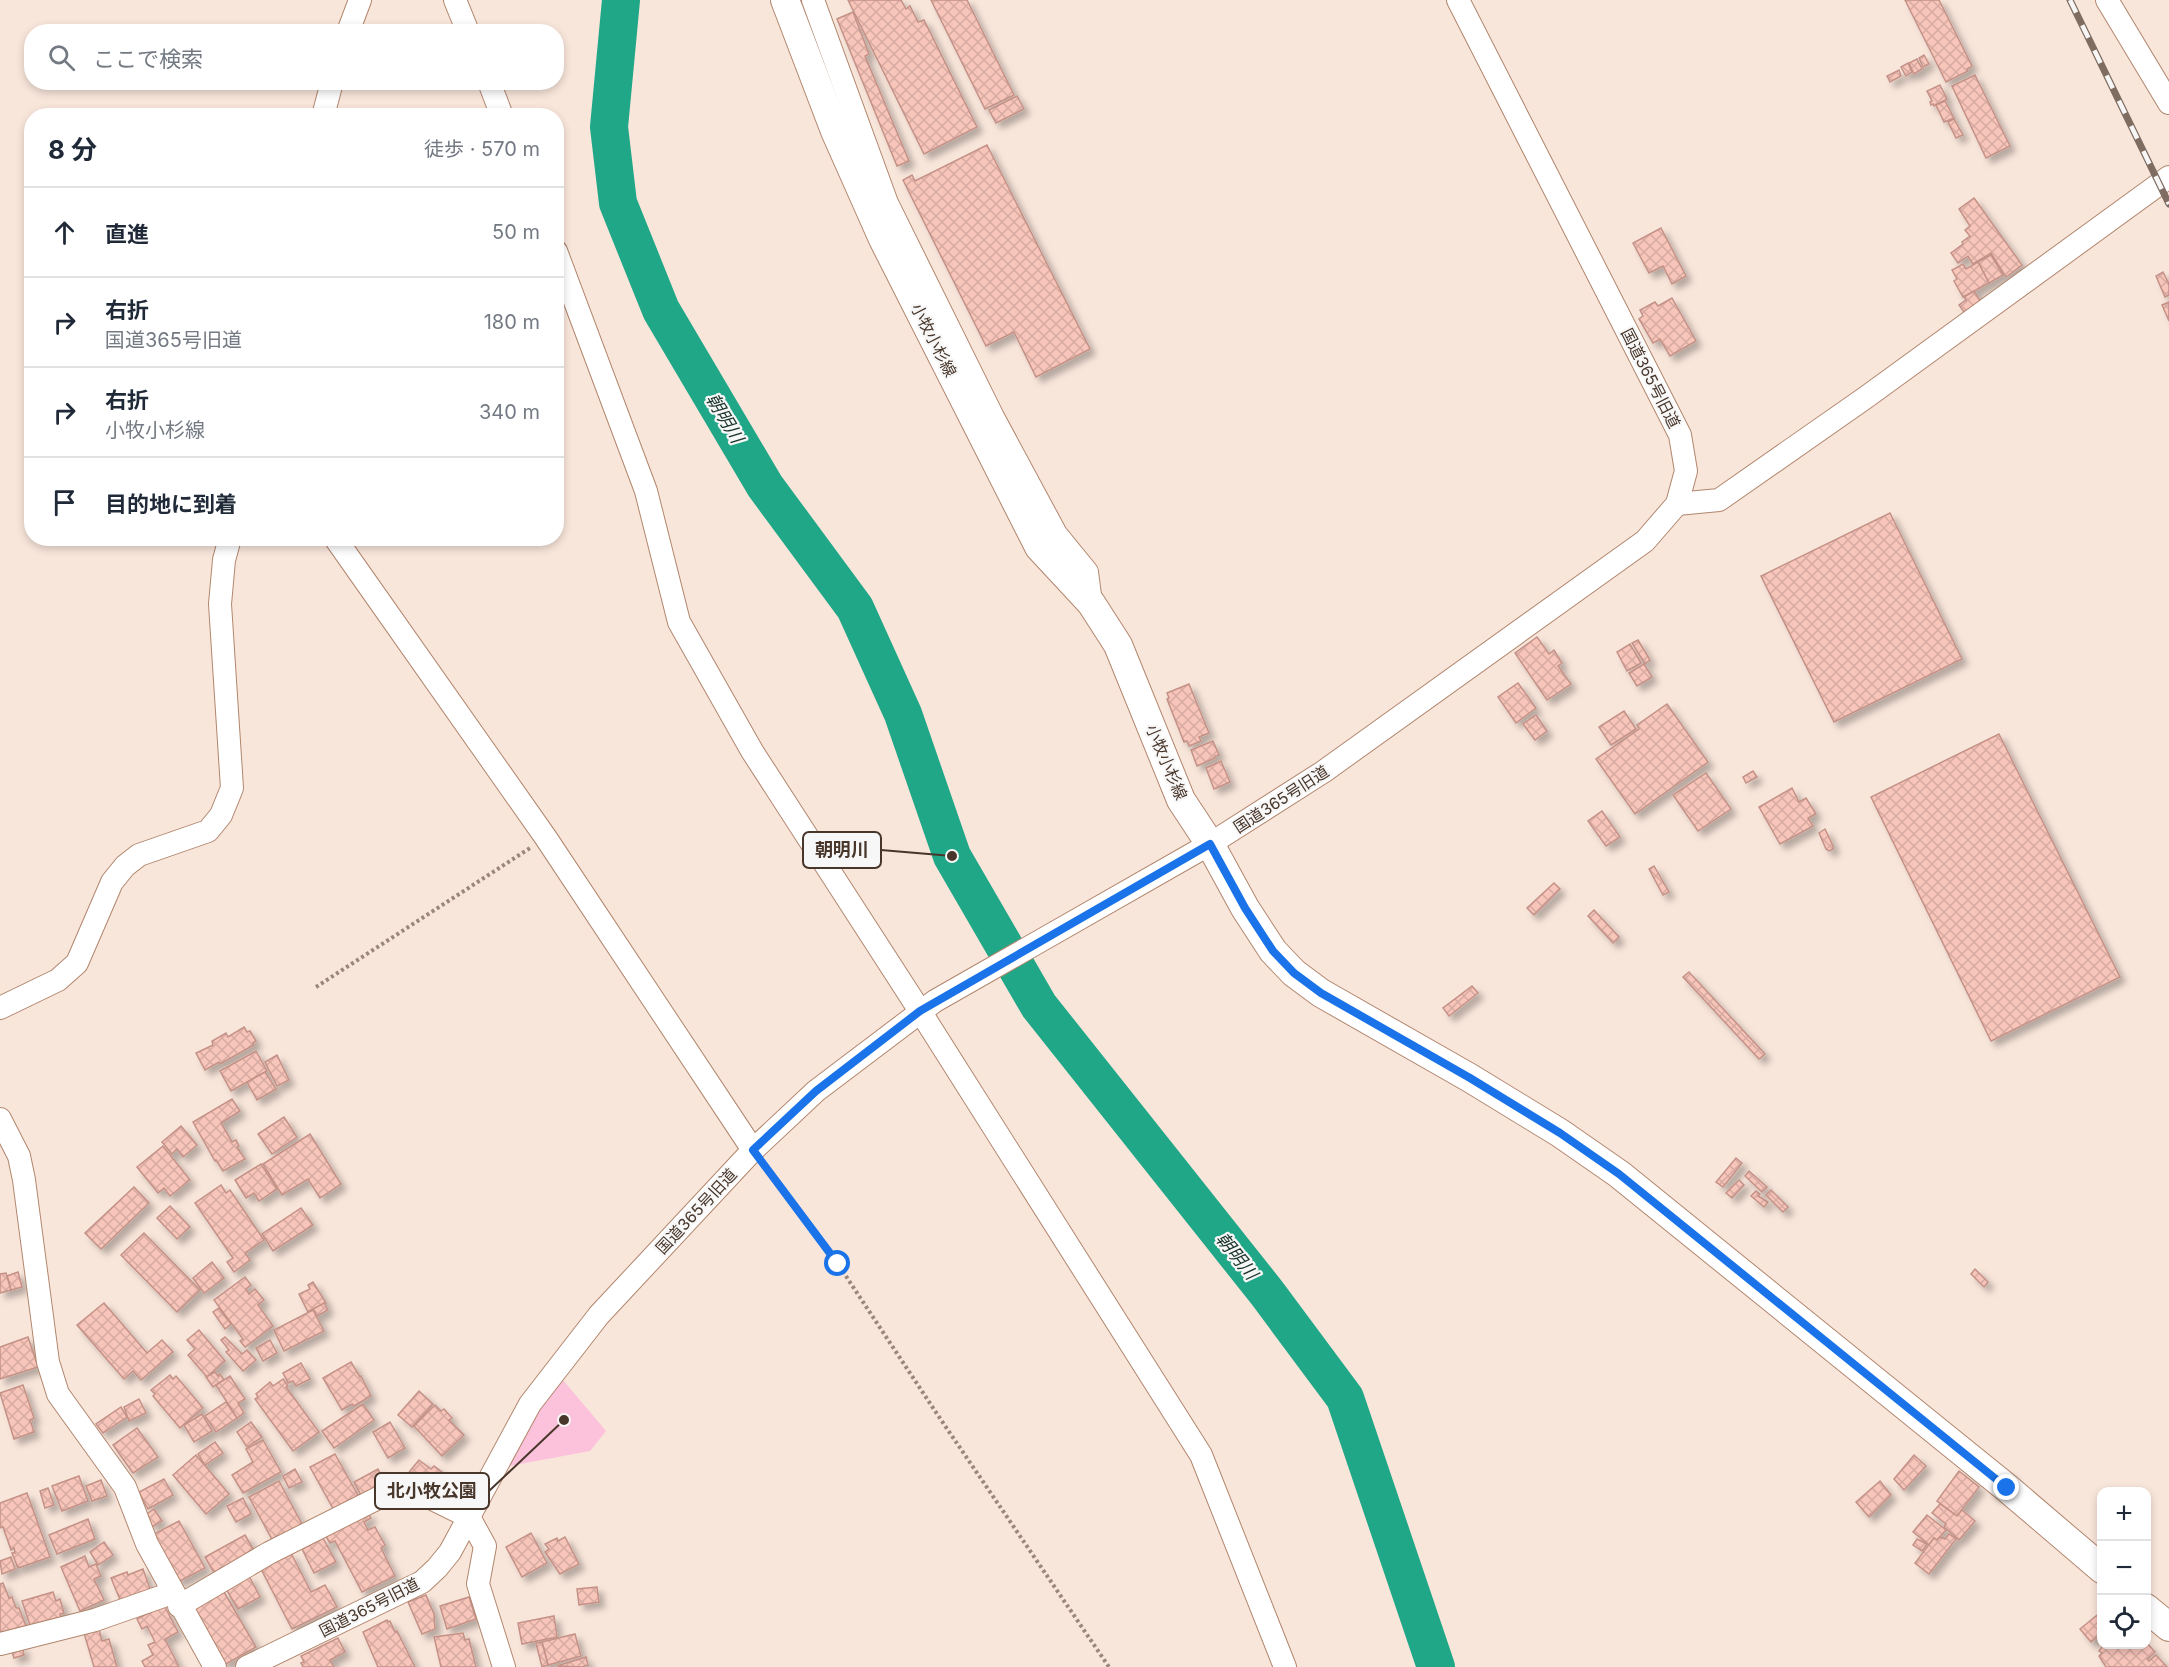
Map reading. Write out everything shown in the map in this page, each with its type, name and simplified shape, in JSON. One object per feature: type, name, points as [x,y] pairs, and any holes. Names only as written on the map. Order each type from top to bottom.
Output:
[{"type":"main road","name":"小牧小杉線","points":[[785,0],[836,131],[883,239],[1039,547],[1091,603],[1118,645],[1181,800],[1204,848],[1273,951],[1294,973],[1321,993],[1470,1078],[1560,1133],[1619,1174],[2007,1488],[2097,1565]]},
{"type":"main road","points":[[2151,1612],[2169,1627]]},
{"type":"street","points":[[351,24],[360,0]]},
{"type":"street","points":[[455,0],[465,24]]},
{"type":"street","points":[[813,0],[886,203],[993,417],[1045,514],[1056,534],[1087,572],[1091,603]]},
{"type":"street","name":"国道365号旧道","points":[[247,1667],[280,1660],[422,1582],[437,1568],[450,1552],[530,1404],[599,1315],[753,1150],[816,1091],[928,1006],[1204,848],[1323,772],[1645,541],[1677,504],[1686,471],[1680,435],[1458,0]]},
{"type":"street","points":[[2107,0],[2169,103]]},
{"type":"street","points":[[325,108],[330,90]]},
{"type":"street","points":[[492,90],[499,108]]},
{"type":"street","points":[[1677,504],[1719,500],[1866,398],[2169,177]]},
{"type":"street","points":[[564,272],[646,491],[679,622],[752,751],[928,1006],[1201,1455],[1285,1667]]},
{"type":"street","points":[[0,1008],[58,980],[76,963],[112,882],[125,866],[139,855],[208,831],[221,815],[232,789],[220,604],[224,560],[228,546]]},
{"type":"street","points":[[341,546],[546,838],[753,1150]]},
{"type":"street","points":[[0,1119],[19,1156],[48,1362],[58,1394],[125,1487],[147,1544],[215,1667]]},
{"type":"street","points":[[0,1644],[176,1599],[404,1485],[469,1517],[485,1546],[478,1584],[504,1667]]},
{"type":"path","points":[[316,987],[546,838]]},
{"type":"path","points":[[753,1150],[838,1264],[935,1411],[1110,1667]]},
{"type":"shaded area","points":[[563,1380],[606,1431],[590,1451],[504,1467],[536,1410]]},
{"type":"building","points":[[848,0],[901,0],[906,9],[910,6],[918,22],[924,20],[977,127],[924,154]]},
{"type":"building","points":[[931,0],[967,0],[1014,95],[985,109]]},
{"type":"building","points":[[1905,0],[1939,0],[1972,66],[1967,69],[1968,71],[1946,82]]},
{"type":"building","points":[[853,12],[869,54],[865,56],[909,161],[897,166],[837,19]]},
{"type":"building","points":[[1924,55],[1929,64],[1923,67],[1919,58]]},
{"type":"building","points":[[1917,59],[1922,69],[1914,74],[1909,63]]},
{"type":"building","points":[[1908,63],[1912,72],[1906,76],[1901,67]]},
{"type":"building","points":[[1899,70],[1901,76],[1890,82],[1887,76]]},
{"type":"building","points":[[1975,75],[2010,146],[1986,158],[1952,86]]},
{"type":"building","points":[[1940,85],[1947,99],[1934,106],[1931,105],[1932,101],[1927,91]]},
{"type":"building","points":[[1017,96],[1024,109],[996,123],[989,110]]},
{"type":"building","points":[[1945,101],[1954,118],[1944,122],[1936,105]]},
{"type":"building","points":[[1954,119],[1963,135],[1956,138],[1948,122]]},
{"type":"building","points":[[987,145],[1090,349],[1036,377],[1014,332],[986,346],[903,180],[912,175],[915,181]]},
{"type":"building","points":[[1974,198],[2022,265],[2006,277],[1991,253],[1973,264],[1968,256],[1958,263],[1951,253],[1970,236],[1965,230],[1970,226],[1959,209]]},
{"type":"building","points":[[1661,228],[1686,276],[1672,284],[1663,266],[1649,273],[1633,243]]},
{"type":"building","points":[[1991,255],[2003,275],[1989,283],[1978,262]]},
{"type":"building","points":[[1978,262],[1989,283],[1963,297],[1954,281],[1957,279],[1952,270],[1963,264],[1966,269]]},
{"type":"building","points":[[2163,272],[2169,284],[2169,295],[2165,297],[2156,276]]},
{"type":"building","points":[[1974,291],[1981,302],[1964,312],[1959,305],[1966,300],[1964,297]]},
{"type":"building","points":[[1672,298],[1696,341],[1670,356],[1660,339],[1653,343],[1639,319],[1643,316],[1640,310],[1655,302],[1658,306]]},
{"type":"building","points":[[2169,302],[2169,321],[2162,305]]},
{"type":"building","points":[[1890,513],[1962,659],[1834,722],[1761,576]]},
{"type":"building","points":[[1537,637],[1549,654],[1554,650],[1562,663],[1558,666],[1571,684],[1547,700],[1515,653]]},
{"type":"building","points":[[1638,640],[1650,660],[1645,664],[1632,643]]},
{"type":"building","points":[[1630,644],[1641,663],[1627,671],[1617,652]]},
{"type":"building","points":[[1644,664],[1652,677],[1637,686],[1629,673]]},
{"type":"building","points":[[1518,683],[1536,708],[1516,723],[1498,697]]},
{"type":"building","points":[[1189,684],[1209,733],[1199,737],[1201,741],[1189,746],[1187,741],[1184,742],[1167,699],[1169,698],[1167,693]]},
{"type":"building","points":[[1667,704],[1708,762],[1635,814],[1596,759],[1639,729],[1637,725]]},
{"type":"building","points":[[1624,711],[1636,729],[1611,745],[1599,727]]},
{"type":"building","points":[[1536,715],[1547,731],[1535,740],[1523,724]]},
{"type":"building","points":[[1999,734],[2120,977],[1991,1041],[1871,797]]},
{"type":"building","points":[[1213,741],[1219,755],[1197,766],[1191,750]]},
{"type":"building","points":[[1221,761],[1230,782],[1214,789],[1206,768]]},
{"type":"building","points":[[1753,771],[1757,777],[1746,783],[1743,777]]},
{"type":"building","points":[[1706,773],[1731,809],[1698,831],[1673,795]]},
{"type":"building","points":[[1792,788],[1799,802],[1806,798],[1816,814],[1808,818],[1813,826],[1780,844],[1759,807]]},
{"type":"building","points":[[1602,811],[1620,837],[1606,846],[1588,821]]},
{"type":"building","points":[[1825,829],[1833,846],[1833,849],[1829,851],[1819,833]]},
{"type":"building","points":[[1654,866],[1669,892],[1663,895],[1649,869]]},
{"type":"building","points":[[1554,883],[1560,889],[1534,915],[1527,908]]},
{"type":"building","points":[[1594,910],[1619,937],[1613,943],[1588,916]]},
{"type":"building","points":[[1689,972],[1765,1054],[1759,1059],[1683,977]]},
{"type":"building","points":[[1472,986],[1478,993],[1449,1016],[1443,1008]]},
{"type":"building","points":[[244,1027],[247,1032],[250,1031],[256,1041],[254,1045],[205,1070],[196,1053],[213,1045],[212,1041],[226,1033],[228,1037]]},
{"type":"building","points":[[256,1051],[267,1071],[231,1091],[220,1071]]},
{"type":"building","points":[[277,1055],[289,1080],[277,1086],[265,1062]]},
{"type":"building","points":[[265,1072],[276,1089],[257,1100],[247,1082]]},
{"type":"building","points":[[232,1099],[240,1111],[221,1123],[232,1142],[236,1140],[239,1146],[237,1147],[245,1159],[223,1171],[193,1122]]},
{"type":"building","points":[[284,1117],[297,1137],[272,1154],[258,1134]]},
{"type":"building","points":[[181,1126],[197,1145],[183,1157],[177,1149],[172,1154],[162,1142]]},
{"type":"building","points":[[310,1134],[341,1184],[320,1198],[308,1179],[282,1195],[263,1164]]},
{"type":"building","points":[[163,1146],[190,1180],[170,1196],[164,1188],[158,1193],[137,1167]]},
{"type":"building","points":[[1736,1158],[1742,1163],[1723,1187],[1716,1182]]},
{"type":"building","points":[[261,1164],[277,1189],[259,1201],[254,1193],[246,1198],[235,1180]]},
{"type":"building","points":[[1749,1171],[1767,1187],[1762,1192],[1745,1176]]},
{"type":"building","points":[[1739,1180],[1744,1185],[1732,1198],[1726,1193]]},
{"type":"building","points":[[221,1185],[226,1193],[230,1190],[264,1240],[245,1253],[250,1260],[234,1272],[227,1262],[233,1258],[195,1203]]},
{"type":"building","points":[[134,1187],[149,1203],[101,1249],[85,1233]]},
{"type":"building","points":[[1771,1190],[1788,1207],[1783,1212],[1766,1195]]},
{"type":"building","points":[[1756,1191],[1760,1194],[1758,1196],[1768,1202],[1764,1207],[1751,1196]]},
{"type":"building","points":[[170,1206],[190,1227],[177,1239],[157,1218]]},
{"type":"building","points":[[301,1208],[313,1225],[273,1251],[262,1234]]},
{"type":"building","points":[[144,1233],[200,1290],[177,1312],[121,1255]]},
{"type":"building","points":[[212,1262],[224,1278],[204,1293],[193,1278]]},
{"type":"building","points":[[1975,1269],[1988,1282],[1984,1287],[1971,1274]]},
{"type":"building","points":[[18,1272],[22,1287],[11,1290],[7,1276]]},
{"type":"building","points":[[6,1273],[11,1290],[0,1293],[0,1274]]},
{"type":"building","points":[[245,1277],[251,1285],[246,1289],[249,1294],[255,1289],[264,1300],[258,1305],[273,1326],[245,1347],[240,1341],[243,1339],[214,1300]]},
{"type":"building","points":[[313,1282],[326,1303],[308,1312],[299,1294],[310,1289],[308,1285]]},
{"type":"building","points":[[104,1303],[147,1353],[162,1340],[173,1352],[141,1380],[133,1371],[124,1379],[77,1325]]},
{"type":"building","points":[[324,1303],[328,1310],[317,1316],[313,1309]]},
{"type":"building","points":[[219,1308],[231,1324],[225,1329],[213,1312]]},
{"type":"building","points":[[313,1310],[324,1331],[284,1351],[274,1330]]},
{"type":"building","points":[[199,1330],[225,1361],[207,1377],[188,1355],[195,1349],[187,1340]]},
{"type":"building","points":[[28,1337],[38,1367],[0,1379],[0,1347]]},
{"type":"building","points":[[225,1337],[242,1354],[247,1350],[256,1360],[243,1371],[226,1352],[229,1350],[221,1340]]},
{"type":"building","points":[[270,1340],[277,1353],[263,1361],[256,1348]]},
{"type":"building","points":[[351,1362],[371,1396],[342,1410],[323,1378]]},
{"type":"building","points":[[301,1363],[310,1379],[296,1386],[293,1381],[288,1383],[283,1373]]},
{"type":"building","points":[[215,1372],[218,1376],[220,1374],[224,1380],[213,1387],[206,1377]]},
{"type":"building","points":[[170,1375],[173,1379],[176,1376],[203,1408],[180,1428],[153,1396],[155,1394],[151,1390]]},
{"type":"building","points":[[230,1376],[245,1399],[238,1403],[244,1413],[237,1418],[216,1385]]},
{"type":"building","points":[[283,1379],[288,1386],[286,1387],[319,1432],[293,1451],[255,1399],[258,1397],[256,1394],[270,1382],[273,1386]]},
{"type":"building","points":[[23,1385],[34,1418],[30,1420],[34,1432],[14,1439],[0,1393]]},
{"type":"building","points":[[419,1391],[433,1404],[412,1427],[398,1415]]},
{"type":"building","points":[[139,1399],[146,1413],[129,1421],[124,1407]]},
{"type":"building","points":[[226,1402],[237,1418],[216,1432],[205,1416]]},
{"type":"building","points":[[363,1404],[374,1420],[334,1448],[322,1431]]},
{"type":"building","points":[[435,1405],[441,1411],[444,1409],[452,1418],[449,1420],[464,1435],[442,1456],[414,1426]]},
{"type":"building","points":[[121,1407],[127,1417],[103,1433],[96,1424]]},
{"type":"building","points":[[202,1414],[212,1431],[194,1442],[184,1425]]},
{"type":"building","points":[[251,1422],[262,1437],[247,1447],[237,1432]]},
{"type":"building","points":[[390,1422],[405,1448],[388,1458],[373,1432]]},
{"type":"building","points":[[137,1428],[158,1457],[133,1473],[113,1445]]},
{"type":"building","points":[[263,1440],[281,1472],[243,1493],[232,1475],[253,1462],[246,1449]]},
{"type":"building","points":[[215,1442],[223,1453],[205,1465],[198,1454]]},
{"type":"building","points":[[335,1454],[360,1499],[335,1512],[310,1467]]},
{"type":"building","points":[[196,1455],[229,1494],[206,1514],[173,1475]]},
{"type":"building","points":[[1914,1455],[1926,1466],[1904,1490],[1894,1479]]},
{"type":"building","points":[[419,1460],[431,1469],[434,1466],[458,1484],[446,1499],[422,1481],[419,1486],[406,1476]]},
{"type":"building","points":[[295,1469],[302,1482],[289,1488],[283,1476]]},
{"type":"building","points":[[378,1469],[385,1483],[362,1497],[354,1482]]},
{"type":"building","points":[[1959,1471],[1979,1487],[1957,1516],[1937,1501]]},
{"type":"building","points":[[79,1476],[88,1501],[62,1511],[52,1486]]},
{"type":"building","points":[[164,1479],[173,1495],[148,1509],[139,1492]]},
{"type":"building","points":[[101,1480],[107,1496],[92,1501],[86,1486]]},
{"type":"building","points":[[279,1481],[304,1528],[274,1543],[249,1497]]},
{"type":"building","points":[[1880,1481],[1891,1495],[1869,1517],[1856,1502]]},
{"type":"building","points":[[48,1488],[54,1505],[45,1508],[40,1491]]},
{"type":"building","points":[[27,1493],[50,1557],[18,1568],[12,1553],[15,1553],[14,1548],[11,1550],[3,1527],[0,1528],[0,1503]]},
{"type":"building","points":[[243,1498],[251,1514],[236,1522],[227,1506]]},
{"type":"building","points":[[1940,1504],[1957,1516],[1962,1510],[1975,1521],[1959,1540],[1944,1527],[1946,1524],[1932,1513]]},
{"type":"building","points":[[154,1509],[162,1521],[152,1527],[145,1515]]},
{"type":"building","points":[[367,1512],[371,1518],[364,1522],[368,1530],[375,1527],[385,1545],[381,1548],[395,1576],[362,1592],[335,1541],[330,1543],[325,1535]]},
{"type":"building","points":[[1927,1515],[1946,1530],[1937,1540],[1934,1538],[1929,1545],[1913,1532]]},
{"type":"building","points":[[88,1519],[95,1539],[57,1554],[49,1535]]},
{"type":"building","points":[[179,1521],[205,1568],[178,1582],[152,1535]]},
{"type":"building","points":[[531,1533],[547,1563],[522,1577],[506,1547]]},
{"type":"building","points":[[1949,1534],[1956,1539],[1929,1574],[1915,1563],[1934,1538],[1945,1539]]},
{"type":"building","points":[[245,1535],[256,1554],[216,1576],[205,1557]]},
{"type":"building","points":[[565,1537],[579,1564],[560,1574],[545,1552],[549,1549],[545,1544]]},
{"type":"building","points":[[323,1538],[336,1562],[314,1573],[302,1549]]},
{"type":"building","points":[[1917,1539],[1927,1544],[1922,1551],[1913,1545]]},
{"type":"building","points":[[104,1542],[113,1555],[98,1565],[90,1552]]},
{"type":"building","points":[[291,1553],[311,1592],[325,1585],[337,1607],[292,1629],[261,1569]]},
{"type":"building","points":[[85,1556],[89,1567],[96,1564],[101,1576],[94,1579],[104,1600],[80,1611],[61,1567]]},
{"type":"building","points":[[11,1557],[15,1569],[2,1574],[0,1561]]},
{"type":"building","points":[[143,1569],[150,1589],[121,1602],[111,1578]]},
{"type":"building","points":[[249,1576],[260,1597],[238,1609],[226,1589]]},
{"type":"building","points":[[3,1583],[9,1598],[12,1597],[16,1608],[19,1608],[26,1626],[0,1635],[0,1584]]},
{"type":"building","points":[[597,1587],[599,1602],[579,1605],[577,1589]]},
{"type":"building","points":[[53,1592],[56,1601],[60,1599],[64,1613],[60,1614],[61,1618],[31,1628],[22,1601]]},
{"type":"building","points":[[224,1592],[256,1647],[224,1665],[193,1610]]},
{"type":"building","points":[[426,1595],[434,1614],[435,1629],[422,1634],[408,1602]]},
{"type":"building","points":[[469,1597],[476,1619],[447,1629],[440,1606]]},
{"type":"building","points":[[164,1605],[178,1632],[165,1639],[179,1667],[145,1667],[142,1661],[153,1655],[148,1645],[155,1642],[147,1626],[142,1629],[137,1619]]},
{"type":"building","points":[[2097,1615],[2097,1637],[2091,1642],[2080,1629]]},
{"type":"building","points":[[554,1616],[557,1637],[522,1644],[518,1623]]},
{"type":"building","points":[[387,1620],[390,1621],[395,1632],[397,1631],[415,1667],[378,1667],[363,1632]]},
{"type":"building","points":[[99,1629],[102,1641],[109,1639],[117,1667],[94,1667],[84,1633]]},
{"type":"building","points":[[463,1633],[465,1640],[469,1639],[476,1667],[441,1667],[434,1637]]},
{"type":"building","points":[[575,1634],[581,1656],[548,1665],[542,1642]]},
{"type":"building","points":[[338,1638],[345,1652],[330,1660],[334,1667],[303,1667],[301,1663],[304,1662],[301,1656]]},
{"type":"building","points":[[542,1642],[548,1665],[542,1667],[536,1643]]},
{"type":"building","points":[[22,1646],[24,1655],[14,1658],[11,1649]]},
{"type":"building","points":[[2151,1648],[2155,1652],[2147,1659],[2149,1661],[2156,1655],[2167,1667],[2106,1667],[2099,1656],[2102,1653],[2099,1651],[2100,1649]]},
{"type":"building","points":[[586,1657],[588,1665],[582,1667],[557,1666]]},
{"type":"waterway","name":"朝明川","points":[[621,0],[609,127],[618,203],[661,310],[765,486],[855,608],[903,714],[952,856],[1039,1006],[1267,1293],[1345,1398],[1436,1667]]},
{"type":"railway","points":[[2070,0],[2169,204]]},
{"type":"place","name":"朝明川","points":[[952,856]]},
{"type":"place","name":"北小牧公園","points":[[564,1420]]},
{"type":"route","points":[[838,1264],[753,1150],[816,1091],[920,1011],[1210,844],[1245,908],[1273,951],[1294,973],[1321,993],[1470,1078],[1560,1133],[1619,1174],[2007,1488]]}]
